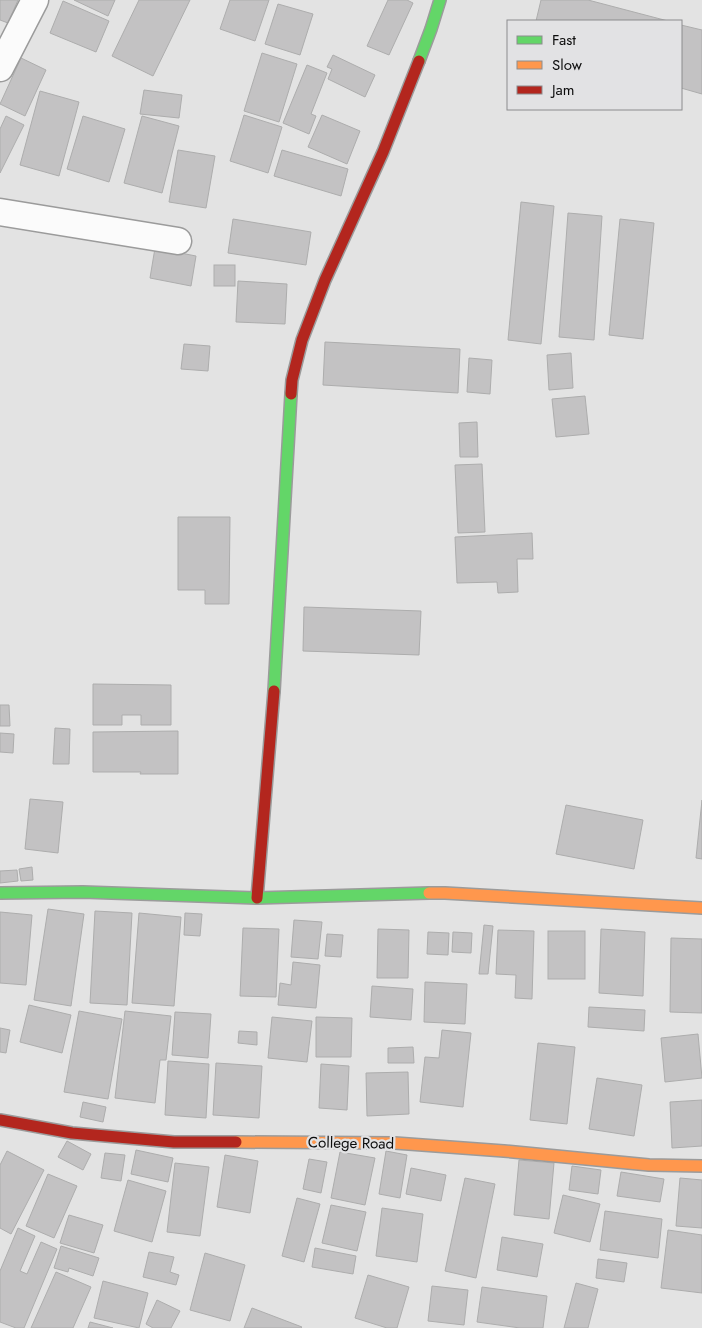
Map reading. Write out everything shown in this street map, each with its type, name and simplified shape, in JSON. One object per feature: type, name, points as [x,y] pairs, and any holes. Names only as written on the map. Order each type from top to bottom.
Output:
[{"type":"street","points":[[0,68],[35,0]]},
{"type":"street","points":[[257,898],[277,659],[292,380],[302,340],[326,280],[383,152],[431,29],[440,0]]},
{"type":"street","points":[[0,212],[178,241]]},
{"type":"street","points":[[0,893],[83,892],[257,898],[445,893],[702,908]]},
{"type":"street","name":"College Road","points":[[0,1120],[72,1133],[174,1142],[395,1143],[649,1165],[702,1166]]},
{"type":"building","points":[[0,0],[18,0],[8,23],[0,20]]},
{"type":"building","points":[[74,0],[115,0],[108,16]]},
{"type":"building","points":[[139,0],[190,0],[153,76],[112,56]]},
{"type":"building","points":[[230,0],[269,0],[255,41],[220,29]]},
{"type":"building","points":[[388,0],[407,0],[413,3],[389,55],[367,46]]},
{"type":"building","points":[[541,0],[588,0],[664,20],[536,20]]},
{"type":"building","points":[[63,1],[109,21],[96,52],[50,33]]},
{"type":"building","points":[[278,4],[313,14],[300,55],[265,44]]},
{"type":"building","points":[[682,25],[702,30],[702,94],[682,88]]},
{"type":"building","points":[[262,53],[297,64],[279,122],[244,111]]},
{"type":"building","points":[[333,55],[375,75],[365,97],[328,79],[332,69],[327,67]]},
{"type":"building","points":[[21,58],[46,70],[25,116],[0,104]]},
{"type":"building","points":[[307,65],[327,73],[311,114],[316,116],[309,134],[283,123]]},
{"type":"building","points":[[144,90],[182,95],[179,118],[140,114]]},
{"type":"building","points":[[40,91],[79,102],[59,176],[20,165]]},
{"type":"building","points":[[244,115],[282,127],[268,173],[230,161]]},
{"type":"building","points":[[322,115],[360,131],[347,164],[308,147]]},
{"type":"building","points":[[6,116],[24,125],[0,173],[0,129]]},
{"type":"building","points":[[83,116],[125,129],[109,182],[67,169]]},
{"type":"building","points":[[142,116],[179,126],[162,193],[124,183]]},
{"type":"building","points":[[178,150],[215,156],[206,208],[169,202]]},
{"type":"building","points":[[282,150],[348,169],[341,196],[274,176]]},
{"type":"building","points":[[521,202],[554,206],[541,344],[508,340]]},
{"type":"building","points":[[568,213],[602,216],[594,340],[559,337]]},
{"type":"building","points":[[233,219],[311,232],[306,265],[228,253]]},
{"type":"building","points":[[620,219],[654,223],[643,339],[609,335]]},
{"type":"building","points":[[155,248],[196,256],[191,286],[150,278]]},
{"type":"building","points":[[214,265],[235,265],[235,286],[214,286]]},
{"type":"building","points":[[238,281],[287,284],[285,324],[236,322]]},
{"type":"building","points":[[325,342],[460,349],[458,393],[323,385]]},
{"type":"building","points":[[184,344],[210,346],[208,371],[181,369]]},
{"type":"building","points":[[571,353],[573,388],[549,390],[547,355]]},
{"type":"building","points":[[469,358],[492,360],[490,394],[467,392]]},
{"type":"building","points":[[585,396],[589,434],[556,437],[552,399]]},
{"type":"building","points":[[477,422],[478,457],[460,457],[459,423]]},
{"type":"building","points":[[482,464],[485,532],[458,533],[455,465]]},
{"type":"building","points":[[178,517],[230,517],[229,604],[205,604],[205,590],[178,590]]},
{"type":"building","points":[[532,533],[533,559],[517,559],[518,592],[498,593],[497,582],[457,583],[455,537]]},
{"type":"building","points":[[304,607],[421,611],[419,655],[303,651]]},
{"type":"building","points":[[93,684],[171,685],[171,725],[141,725],[141,715],[122,715],[122,725],[93,725]]},
{"type":"building","points":[[0,705],[9,705],[10,726],[0,726]]},
{"type":"building","points":[[55,728],[70,729],[69,764],[53,764]]},
{"type":"building","points":[[178,731],[178,774],[93,772],[93,732]]},
{"type":"building","points":[[0,733],[14,734],[13,753],[0,752]]},
{"type":"building","points":[[30,799],[63,802],[58,853],[25,849]]},
{"type":"building","points":[[702,800],[702,859],[696,858]]},
{"type":"building","points":[[566,805],[643,820],[634,869],[556,854]]},
{"type":"building","points":[[32,867],[33,880],[21,881],[19,869]]},
{"type":"building","points":[[17,870],[18,881],[0,883],[0,871]]},
{"type":"building","points":[[48,909],[84,914],[71,1006],[34,1000]]},
{"type":"building","points":[[95,911],[132,913],[127,1005],[90,1003]]},
{"type":"building","points":[[0,912],[32,915],[26,985],[0,983]]},
{"type":"building","points":[[139,913],[181,917],[174,1006],[132,1003]]},
{"type":"building","points":[[185,913],[202,914],[200,936],[184,935]]},
{"type":"building","points":[[294,920],[322,922],[318,959],[291,957]]},
{"type":"building","points":[[484,925],[493,926],[488,974],[479,974]]},
{"type":"building","points":[[243,928],[279,929],[276,997],[240,996]]},
{"type":"building","points":[[378,929],[409,930],[408,978],[377,978]]},
{"type":"building","points":[[601,929],[645,932],[643,996],[599,993]]},
{"type":"building","points":[[498,930],[534,931],[532,999],[515,998],[516,975],[496,974]]},
{"type":"building","points":[[548,931],[585,931],[585,979],[548,979]]},
{"type":"building","points":[[428,932],[449,933],[448,955],[427,954]]},
{"type":"building","points":[[453,932],[472,933],[471,953],[452,952]]},
{"type":"building","points":[[327,934],[343,935],[341,957],[325,956]]},
{"type":"building","points":[[671,938],[702,939],[702,1013],[670,1012]]},
{"type":"building","points":[[293,962],[320,965],[316,1008],[278,1005],[280,983],[291,985]]},
{"type":"building","points":[[425,982],[467,984],[465,1024],[424,1022]]},
{"type":"building","points":[[372,986],[413,989],[411,1020],[370,1017]]},
{"type":"building","points":[[29,1005],[71,1015],[62,1053],[20,1042]]},
{"type":"building","points":[[589,1007],[645,1010],[644,1031],[588,1027]]},
{"type":"building","points":[[79,1011],[122,1019],[108,1099],[64,1092]]},
{"type":"building","points":[[125,1011],[171,1016],[166,1060],[160,1060],[155,1103],[115,1098]]},
{"type":"building","points":[[175,1012],[211,1014],[208,1058],[172,1055]]},
{"type":"building","points":[[272,1017],[312,1021],[307,1062],[268,1058]]},
{"type":"building","points":[[316,1017],[352,1018],[351,1057],[316,1057]]},
{"type":"building","points":[[0,1028],[10,1030],[6,1053],[0,1052]]},
{"type":"building","points":[[442,1030],[471,1033],[463,1107],[420,1102],[425,1057],[439,1058]]},
{"type":"building","points":[[239,1031],[257,1032],[257,1045],[238,1043]]},
{"type":"building","points":[[698,1034],[702,1078],[665,1082],[661,1038]]},
{"type":"building","points":[[538,1043],[575,1047],[567,1124],[530,1120]]},
{"type":"building","points":[[413,1047],[414,1063],[388,1063],[388,1048]]},
{"type":"building","points":[[168,1061],[209,1064],[206,1118],[165,1115]]},
{"type":"building","points":[[216,1063],[262,1066],[259,1118],[213,1115]]},
{"type":"building","points":[[321,1064],[349,1066],[347,1110],[319,1108]]},
{"type":"building","points":[[408,1072],[409,1114],[367,1116],[366,1073]]},
{"type":"building","points":[[597,1078],[642,1085],[634,1136],[589,1129]]},
{"type":"building","points":[[702,1100],[702,1146],[672,1148],[670,1102]]},
{"type":"building","points":[[83,1102],[106,1107],[103,1122],[80,1117]]},
{"type":"building","points":[[67,1141],[91,1154],[83,1170],[58,1157]]},
{"type":"building","points":[[136,1150],[173,1158],[168,1182],[131,1174]]},
{"type":"building","points":[[7,1151],[44,1170],[11,1234],[0,1228],[0,1165]]},
{"type":"building","points":[[386,1151],[407,1155],[400,1198],[379,1194]]},
{"type":"building","points":[[340,1152],[375,1158],[365,1205],[331,1198]]},
{"type":"building","points":[[105,1153],[125,1155],[121,1181],[101,1178]]},
{"type":"building","points":[[225,1155],[258,1161],[250,1213],[217,1207]]},
{"type":"building","points":[[309,1159],[327,1162],[321,1193],[303,1189]]},
{"type":"building","points":[[519,1160],[554,1163],[549,1219],[514,1215]]},
{"type":"building","points":[[175,1163],[209,1167],[200,1236],[167,1232]]},
{"type":"building","points":[[572,1166],[601,1170],[598,1194],[569,1190]]},
{"type":"building","points":[[411,1168],[446,1175],[441,1201],[406,1194]]},
{"type":"building","points":[[621,1172],[664,1179],[660,1202],[617,1196]]},
{"type":"building","points":[[48,1174],[77,1186],[54,1238],[26,1226]]},
{"type":"building","points":[[465,1178],[495,1184],[476,1278],[445,1271]]},
{"type":"building","points":[[680,1178],[702,1180],[702,1228],[676,1226]]},
{"type":"building","points":[[128,1180],[166,1191],[152,1242],[114,1231]]},
{"type":"building","points":[[563,1195],[600,1204],[590,1242],[554,1233]]},
{"type":"building","points":[[297,1198],[320,1204],[304,1262],[282,1256]]},
{"type":"building","points":[[331,1205],[366,1212],[357,1251],[322,1243]]},
{"type":"building","points":[[382,1208],[423,1214],[417,1262],[376,1256]]},
{"type":"building","points":[[605,1211],[662,1219],[658,1258],[600,1250]]},
{"type":"building","points":[[69,1215],[103,1225],[94,1253],[60,1243]]},
{"type":"building","points":[[18,1228],[35,1236],[20,1271],[27,1274],[41,1242],[57,1249],[24,1328],[16,1328],[0,1322],[0,1271]]},
{"type":"building","points":[[668,1230],[702,1235],[702,1293],[661,1288]]},
{"type":"building","points":[[502,1237],[543,1244],[537,1277],[497,1270]]},
{"type":"building","points":[[61,1246],[99,1258],[93,1276],[69,1268],[68,1272],[54,1268]]},
{"type":"building","points":[[315,1248],[356,1256],[353,1274],[312,1267]]},
{"type":"building","points":[[149,1252],[174,1257],[170,1272],[179,1275],[176,1285],[143,1277]]},
{"type":"building","points":[[205,1253],[245,1265],[230,1321],[190,1310]]},
{"type":"building","points":[[598,1259],[627,1263],[624,1282],[596,1278]]},
{"type":"building","points":[[56,1272],[91,1287],[73,1328],[31,1328]]},
{"type":"building","points":[[368,1275],[409,1287],[397,1328],[387,1328],[355,1318]]},
{"type":"building","points":[[103,1281],[148,1293],[139,1328],[94,1318]]},
{"type":"building","points":[[576,1283],[598,1289],[588,1328],[564,1328]]},
{"type":"building","points":[[432,1286],[468,1290],[464,1325],[428,1321]]},
{"type":"building","points":[[482,1287],[547,1296],[543,1328],[520,1328],[477,1322]]},
{"type":"building","points":[[157,1300],[180,1311],[171,1328],[153,1328],[146,1324]]},
{"type":"building","points":[[252,1308],[302,1327],[244,1328]]},
{"type":"building","points":[[90,1322],[113,1328],[88,1328]]},
{"type":"traffic: fast","points":[[419,61],[440,0]]},
{"type":"traffic: fast","points":[[274,691],[291,394]]},
{"type":"traffic: fast","points":[[0,893],[83,892],[257,898],[429,893]]},
{"type":"traffic: slow","points":[[429,893],[702,908]]},
{"type":"traffic: slow","points":[[236,1142],[395,1143],[649,1165],[702,1166]]},
{"type":"traffic: jam","points":[[291,394],[292,380],[302,340],[325,280],[383,152],[419,61]]},
{"type":"traffic: jam","points":[[257,898],[274,691]]},
{"type":"traffic: jam","points":[[0,1120],[72,1133],[174,1142],[236,1142]]}]
